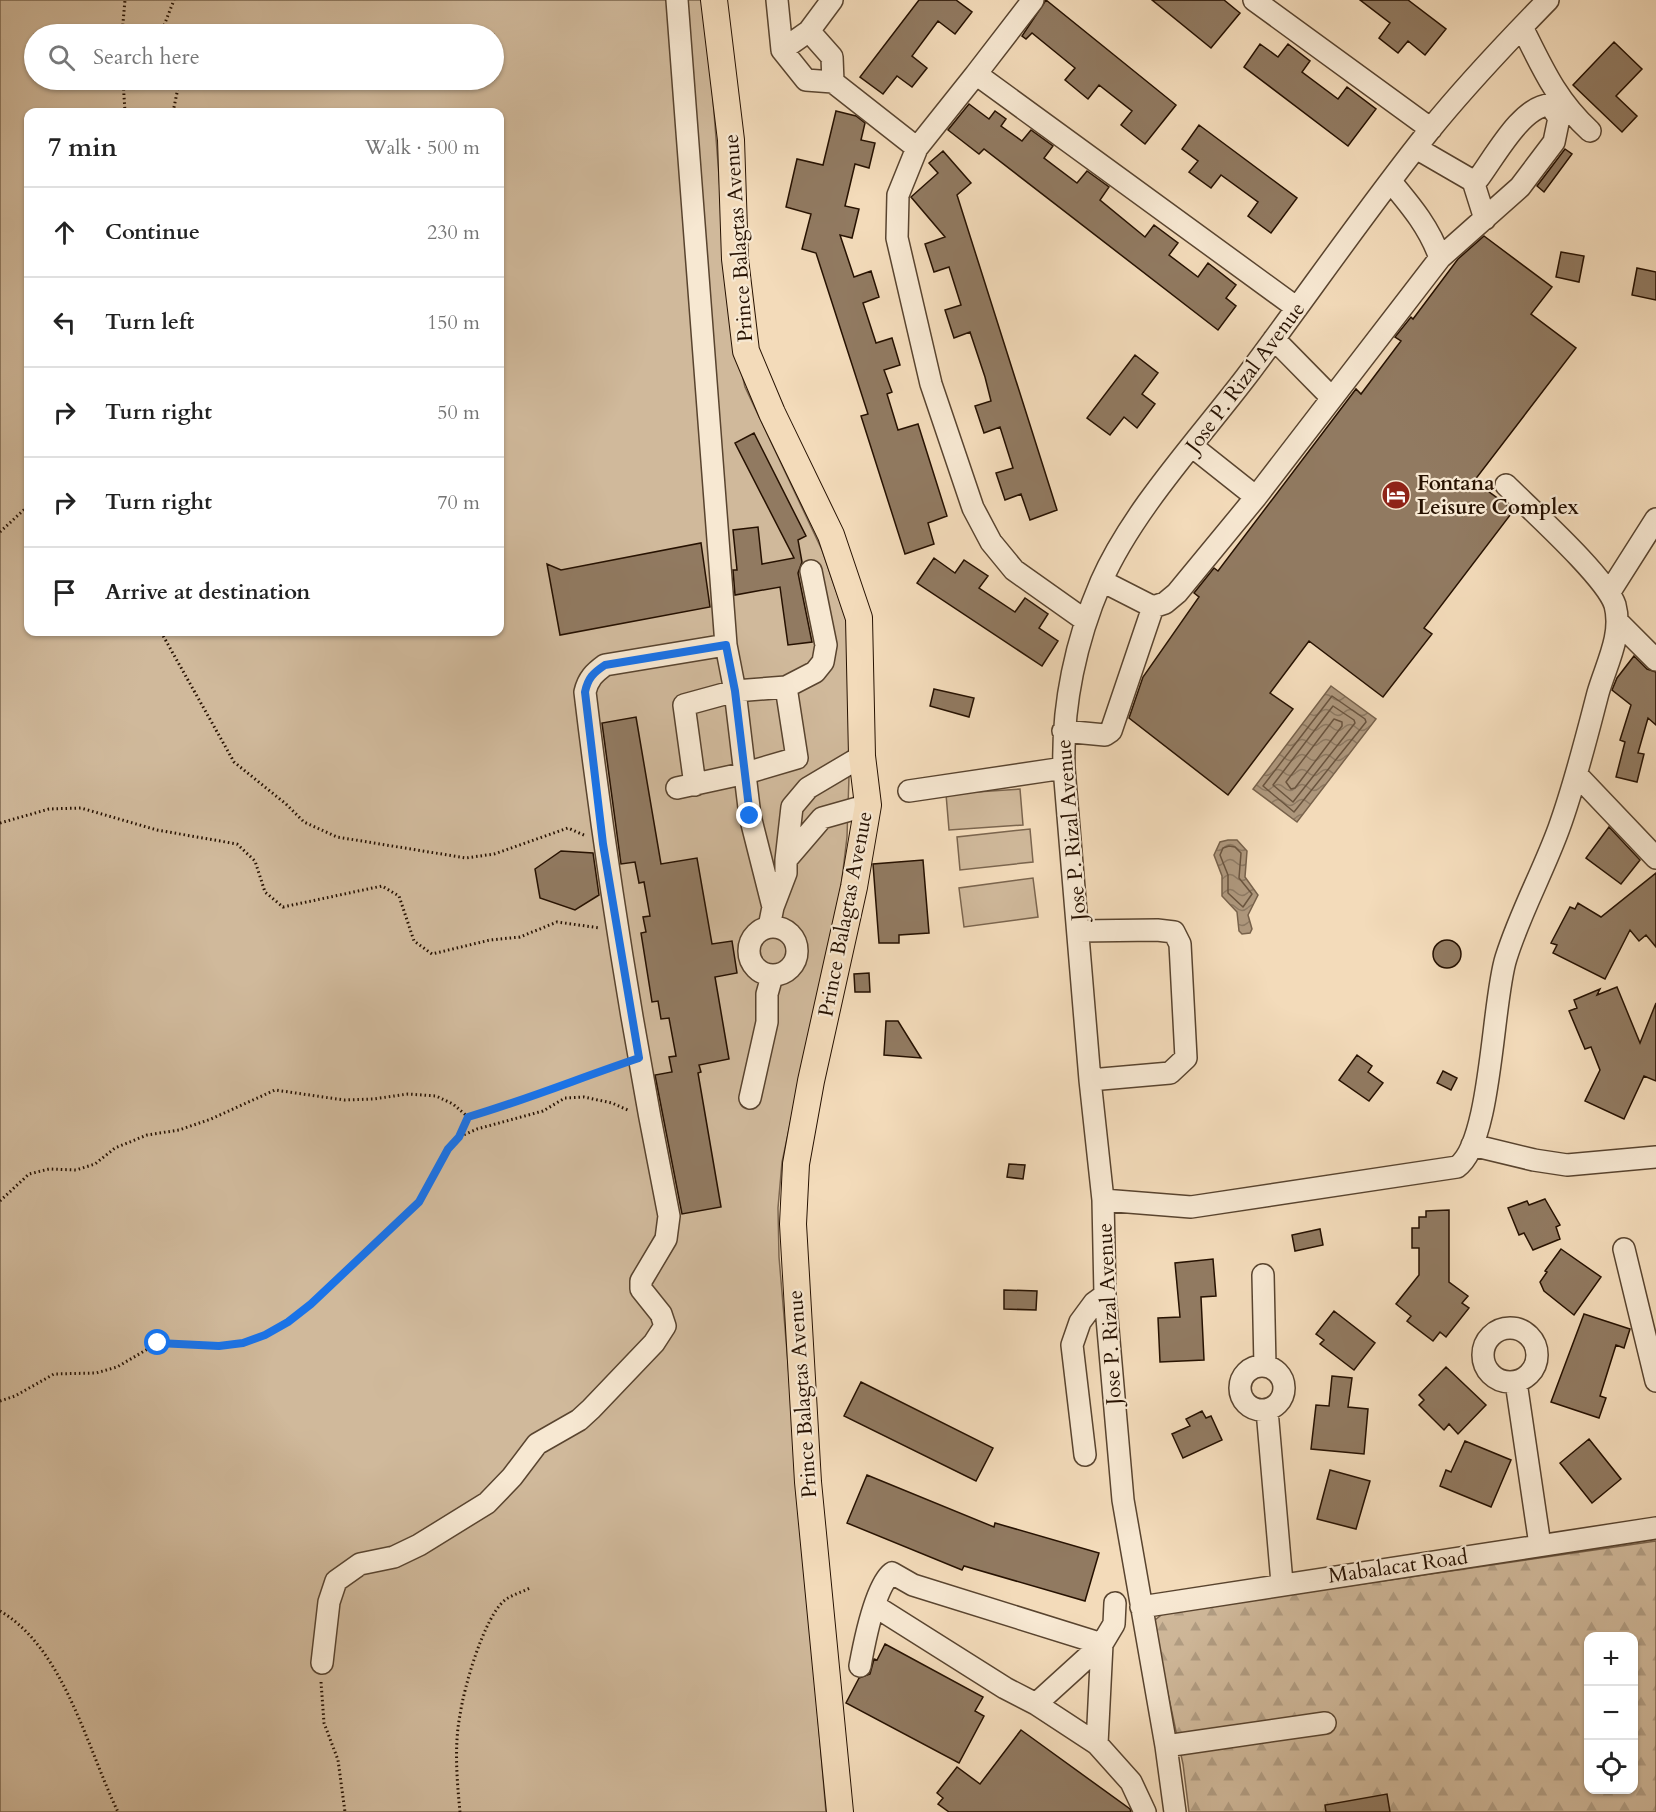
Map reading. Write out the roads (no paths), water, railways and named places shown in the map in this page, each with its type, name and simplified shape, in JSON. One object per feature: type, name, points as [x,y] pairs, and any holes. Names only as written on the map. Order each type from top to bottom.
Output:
[{"type":"main road","name":"Prince Balagtas Avenue","points":[[714,0],[731,140],[735,260],[746,351],[772,413],[831,535],[859,618],[862,756],[868,806],[854,887],[811,1080],[796,1164],[793,1224],[808,1482],[834,1726],[840,1812]]},
{"type":"street","points":[[677,0],[726,645],[735,691],[750,816],[771,917],[793,937],[798,950],[795,963],[786,973],[772,976],[756,969],[748,953],[751,941],[771,917],[786,873],[792,807],[808,788],[862,756]]},
{"type":"street","points":[[777,0],[782,50],[806,80],[833,82],[917,148]]},
{"type":"street","points":[[782,50],[809,31],[832,0]]},
{"type":"street","points":[[1033,0],[917,148],[898,195],[897,238],[931,384],[973,508],[991,542],[1014,570],[1086,621]]},
{"type":"street","points":[[1254,0],[1431,129]]},
{"type":"street","name":"Jose P. Rizal Avenue","points":[[1175,1812],[1166,1746],[1123,1500],[1105,1295],[1103,1200],[1090,1080],[1064,768],[1062,731],[1070,686],[1086,621],[1102,581],[1151,499],[1193,447],[1431,129],[1548,0]]},
{"type":"street","points":[[1522,27],[1556,94],[1570,113],[1590,130]]},
{"type":"street","points":[[809,31],[832,57],[833,82]]},
{"type":"street","points":[[976,74],[1297,308]]},
{"type":"street","points":[[1102,581],[1153,607],[1165,603],[1177,593],[1256,497],[1440,258],[1520,187],[1554,142],[1559,118],[1550,105],[1540,105],[1527,113],[1478,179],[1473,181]]},
{"type":"street","points":[[1416,148],[1473,181],[1485,219]]},
{"type":"street","points":[[1391,182],[1422,219],[1432,236],[1440,258]]},
{"type":"street","points":[[1274,339],[1332,398]]},
{"type":"street","points":[[1193,447],[1256,497]]},
{"type":"street","points":[[1103,1200],[1191,1206],[1457,1167],[1463,1163],[1472,1145],[1483,1104],[1505,960],[1558,830],[1577,775],[1614,645],[1617,621],[1609,593],[1551,529],[1506,485]]},
{"type":"street","points":[[1609,593],[1656,519]]},
{"type":"street","points":[[786,687],[797,758],[686,787],[683,708],[687,703],[735,691],[786,687],[815,672],[823,662],[826,645],[812,571]]},
{"type":"street","points":[[1062,731],[1105,735],[1111,731],[1153,607]]},
{"type":"street","points":[[1617,621],[1656,660]]},
{"type":"street","points":[[322,1663],[330,1602],[336,1581],[360,1564],[394,1557],[419,1545],[487,1503],[512,1478],[537,1444],[579,1420],[591,1409],[661,1334],[665,1326],[661,1314],[641,1289],[641,1281],[666,1239],[669,1216],[639,1058],[603,844],[585,692],[587,682],[594,672],[605,665],[726,645]]},
{"type":"street","points":[[909,791],[1064,768]]},
{"type":"street","points":[[1577,775],[1656,858]]},
{"type":"street","points":[[786,860],[822,818],[868,806]]},
{"type":"street","points":[[1079,931],[1158,930],[1174,932],[1180,944],[1186,1058],[1170,1073],[1090,1080]]},
{"type":"street","points":[[750,1098],[765,1032],[767,994],[772,976]]},
{"type":"street","points":[[1472,1145],[1534,1161],[1567,1165],[1656,1157]]},
{"type":"street","points":[[1624,1249],[1656,1381]]},
{"type":"street","points":[[1263,1275],[1265,1366]]},
{"type":"street","points":[[1085,1455],[1072,1346],[1080,1322],[1094,1303],[1105,1295]]},
{"type":"street","points":[[1265,1366],[1279,1374],[1284,1388],[1279,1401],[1267,1410],[1252,1408],[1242,1398],[1240,1391],[1243,1376],[1249,1370],[1265,1366]]},
{"type":"street","points":[[1516,1382],[1540,1545]]},
{"type":"street","points":[[1267,1410],[1282,1583]]},
{"type":"street","name":"Mabalacat Road","points":[[1141,1607],[1282,1583],[1656,1528]]},
{"type":"street","points":[[860,1666],[875,1606],[885,1582],[884,1568],[913,1585],[1102,1644]]},
{"type":"street","points":[[1036,1704],[1102,1644],[1114,1624],[1116,1603]]},
{"type":"street","points":[[875,1606],[1097,1744],[1131,1782],[1145,1812]]},
{"type":"street","points":[[1097,1744],[1102,1644]]},
{"type":"street","points":[[1166,1746],[1325,1723]]},
{"type":"water","points":[[1331,686],[1376,719],[1297,822],[1253,789]]},
{"type":"water","points":[[1237,840],[1247,851],[1245,877],[1258,895],[1248,915],[1252,929],[1250,933],[1242,934],[1239,931],[1237,912],[1222,896],[1222,876],[1214,855],[1220,842]]},
{"type":"place","name":"Fontana Leisure Complex","points":[[1396,495]]}]
